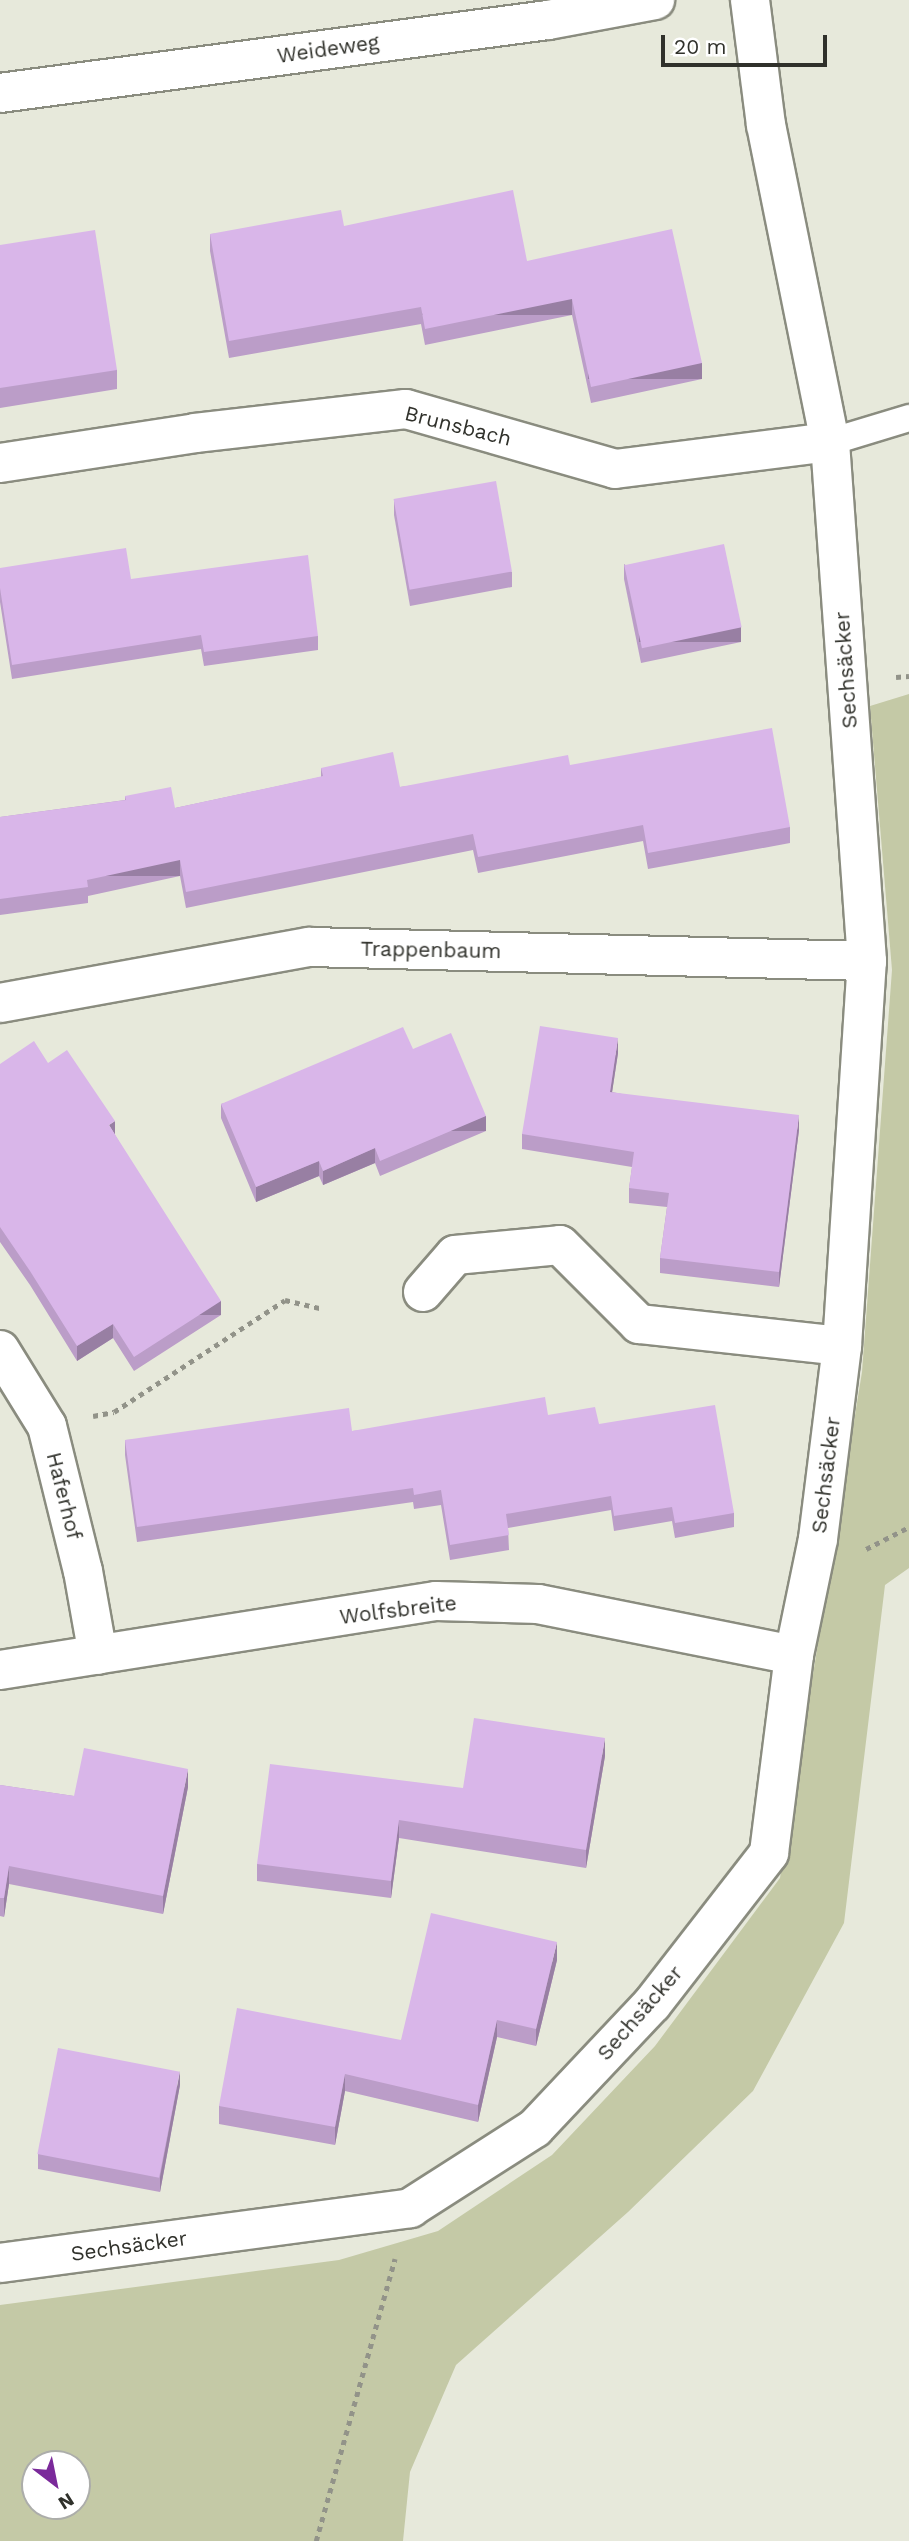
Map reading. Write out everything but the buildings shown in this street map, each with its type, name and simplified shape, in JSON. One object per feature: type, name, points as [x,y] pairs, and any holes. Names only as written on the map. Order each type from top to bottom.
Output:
[{"type":"street","name":"Weideweg","points":[[0,93],[548,20],[655,0]]},
{"type":"street","name":"Sechsäcker","points":[[0,2263],[410,2208],[535,2128],[652,2004],[769,1853],[794,1655],[818,1539],[842,1346],[867,961],[830,442],[766,125],[750,0]]},
{"type":"street","name":"Brunsbach","points":[[0,463],[195,433],[406,409],[615,469],[830,442]]},
{"type":"street","name":"Trappenbaum","points":[[0,1003],[309,947],[867,961]]},
{"type":"street","points":[[423,1292],[456,1255],[560,1245],[639,1324],[842,1346]]},
{"type":"street","name":"Haferhof","points":[[0,1350],[47,1426],[83,1572],[98,1654]]},
{"type":"street","name":"Wolfsbreite","points":[[0,1670],[436,1601],[538,1604],[794,1655]]},
{"type":"lane","points":[[830,442],[909,418]]},
{"type":"path","points":[[47,1426],[114,1412],[285,1300],[321,1308]]},
{"type":"path","points":[[316,2541],[410,2208]]},
{"type":"green space","points":[[909,694],[909,1568],[885,1585],[844,1923],[753,2091],[628,2212],[456,2365],[410,2472],[403,2541],[0,2541],[0,2305],[339,2260],[438,2231],[552,2155],[655,2046],[780,1878],[862,1372],[892,970],[870,706]]}]
